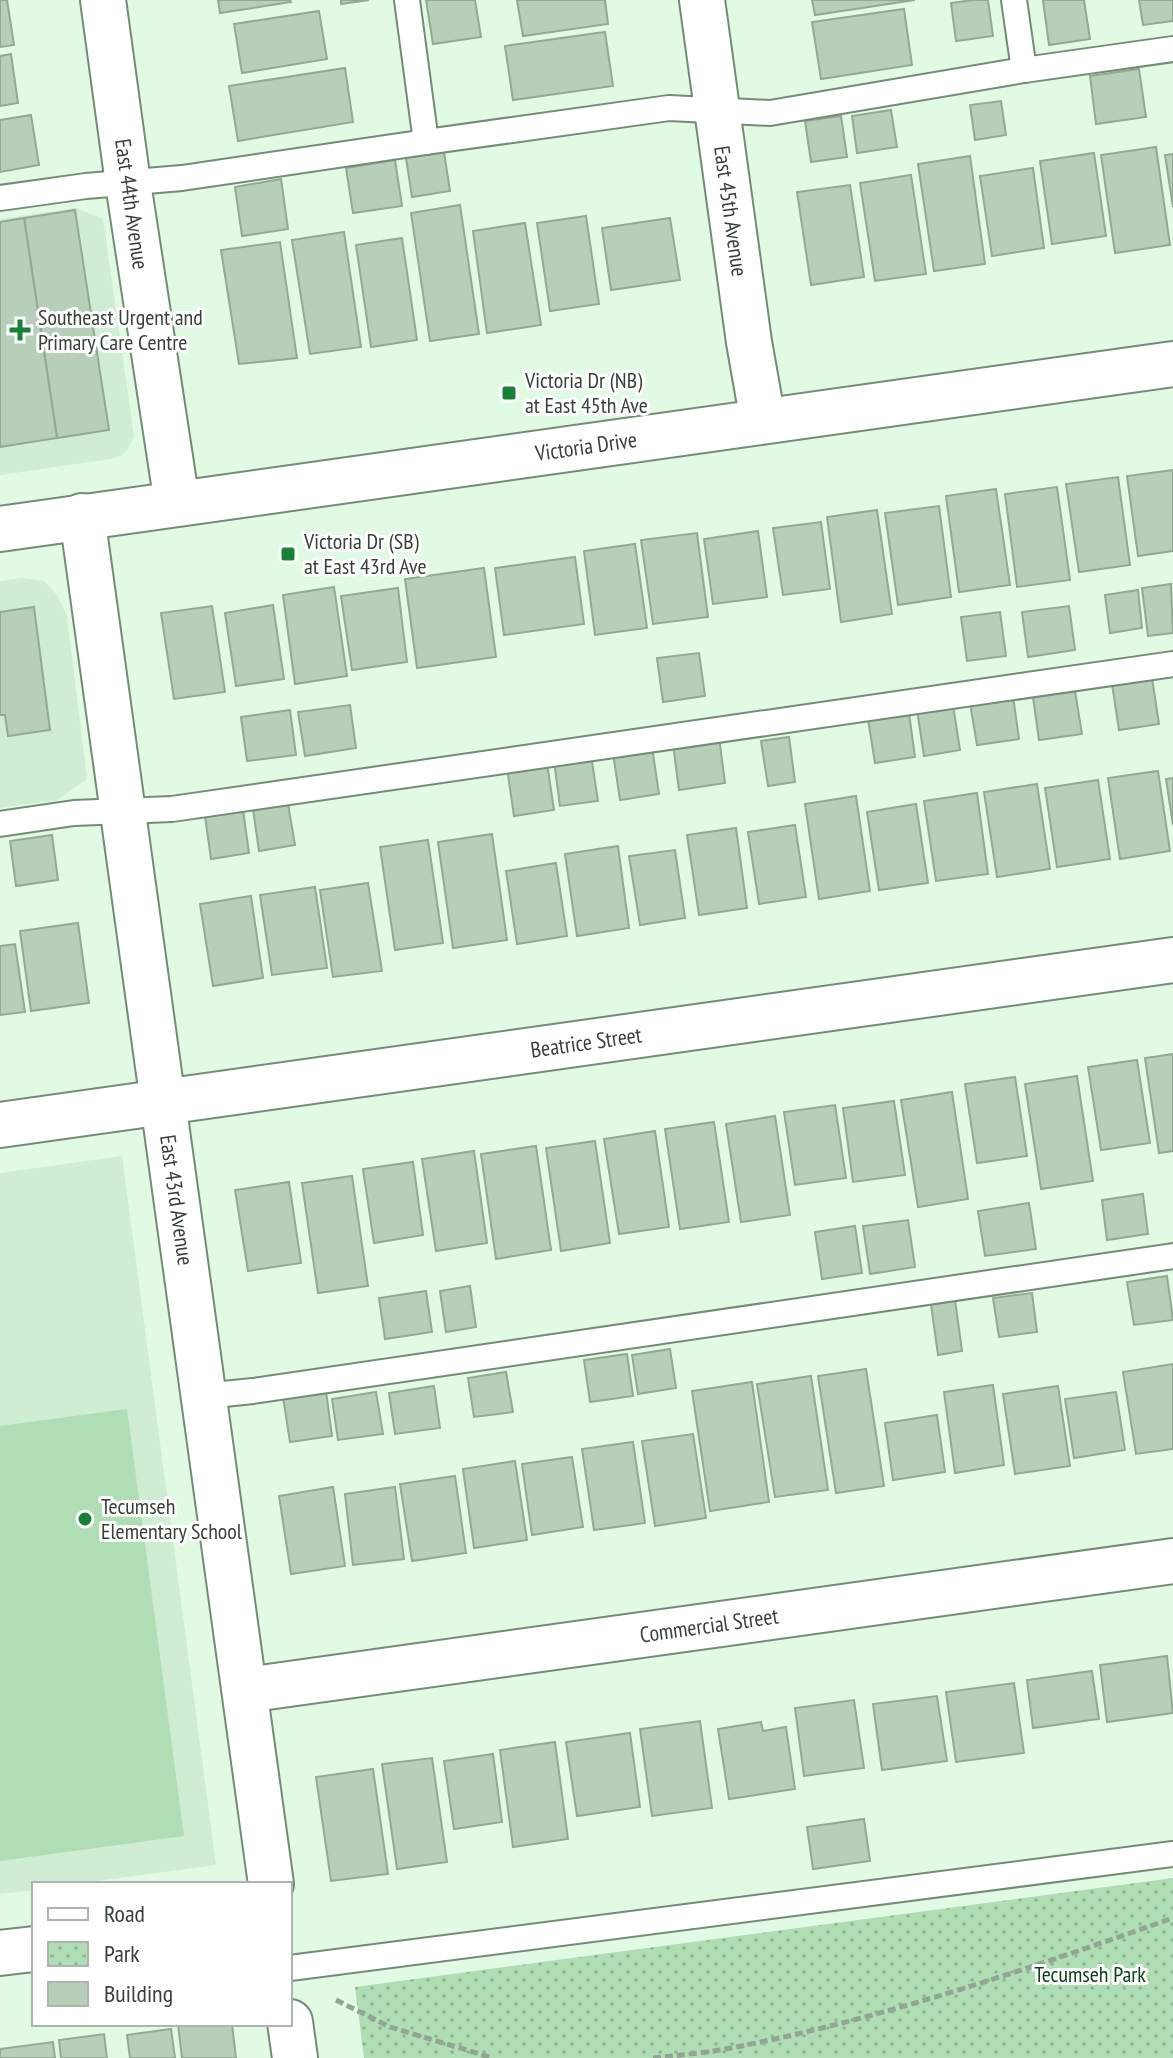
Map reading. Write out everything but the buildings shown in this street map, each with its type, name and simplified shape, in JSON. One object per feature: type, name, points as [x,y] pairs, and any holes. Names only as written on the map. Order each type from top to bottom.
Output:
[{"type":"street","name":"East 44th Avenue","points":[[103,0],[177,503]]},
{"type":"street","name":"East 45th Avenue","points":[[702,0],[749,342],[763,421]]},
{"type":"street","name":"Victoria Drive","points":[[0,529],[1173,364]]},
{"type":"street","name":"East 43rd Avenue","points":[[82,516],[271,1882]]},
{"type":"street","name":"Beatrice Street","points":[[0,1125],[1173,960]]},
{"type":"street","name":"Commercial Street","points":[[246,1690],[1173,1561]]},
{"type":"street","points":[[0,1953],[32,1949]]},
{"type":"street","points":[[291,2026],[295,2058]]},
{"type":"lane","points":[[407,0],[426,142]]},
{"type":"lane","points":[[1014,0],[1024,70]]},
{"type":"lane","points":[[0,198],[86,186],[182,178],[669,108],[770,113],[1024,70],[1173,49]]},
{"type":"lane","points":[[0,824],[74,813],[172,809],[1173,664]]},
{"type":"lane","points":[[204,1396],[1173,1256]]},
{"type":"lane","points":[[292,1968],[1173,1854]]},
{"type":"path","points":[[653,2058],[730,2048],[850,2020],[1021,1972],[1173,1918]]},
{"type":"path","points":[[336,2000],[390,2027],[493,2058]]},
{"type":"shaded area","points":[[76,208],[103,219],[134,436],[122,455],[111,459],[0,475],[0,219]]},
{"type":"shaded area","points":[[23,578],[44,581],[57,595],[67,616],[87,779],[57,800],[0,808],[0,581]]},
{"type":"shaded area","name":"Tecumseh Elementary School","points":[[122,1156],[216,1865],[90,1882],[32,1882],[32,1890],[0,1894],[0,1173]]},
{"type":"green space","points":[[127,1409],[184,1836],[0,1861],[0,1426]]},
{"type":"green space","name":"Tecumseh Park","points":[[1173,1878],[1173,2058],[364,2058],[355,1987]]},
{"type":"place","name":"Southeast Urgent and Primary Care Centre","points":[[20,330]]},
{"type":"place","name":"Victoria Dr (NB) at East 45th Ave","points":[[509,393]]},
{"type":"place","name":"Victoria Dr (SB) at East 43rd Ave","points":[[288,554]]},
{"type":"place","name":"Tecumseh Elementary School","points":[[85,1519]]}]
